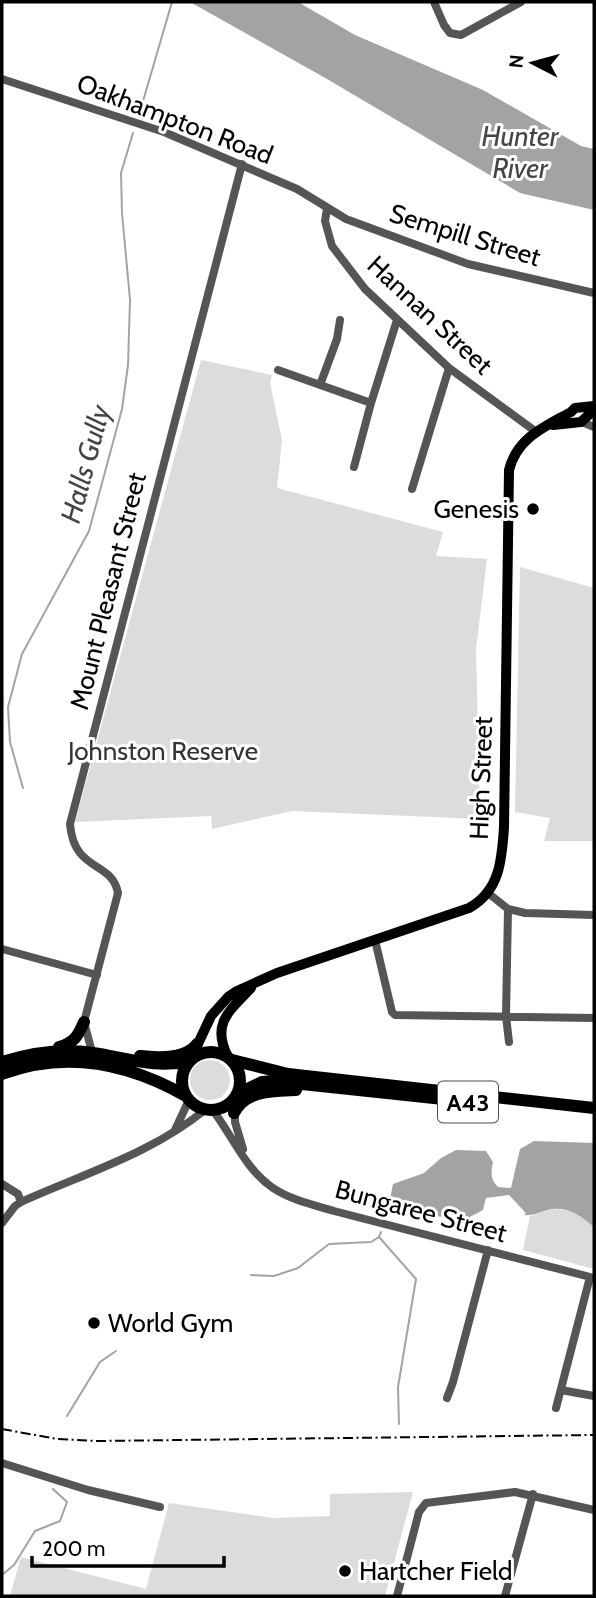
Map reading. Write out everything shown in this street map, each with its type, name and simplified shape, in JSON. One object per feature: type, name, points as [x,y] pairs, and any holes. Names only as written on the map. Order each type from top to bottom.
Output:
[{"type":"highway","points":[[38,1053],[70,1044],[77,1038],[84,1022]]},
{"type":"highway","points":[[109,1056],[180,1054],[192,1050],[197,1044]]},
{"type":"highway","name":"A43","points":[[2,1062],[38,1053],[92,1052],[163,1065],[191,1060],[205,1052],[221,1054],[230,1059],[288,1074],[594,1108]]},
{"type":"highway","points":[[230,1059],[239,1073],[236,1096]]},
{"type":"highway","points":[[188,1098],[183,1079],[191,1060]]},
{"type":"highway","points":[[2,1073],[24,1066],[53,1062],[101,1063],[144,1075],[209,1109]]},
{"type":"highway","name":"A43","points":[[209,1109],[225,1106],[236,1096],[262,1082],[274,1082],[594,1115]]},
{"type":"highway","points":[[234,1113],[246,1098],[265,1092],[341,1088]]},
{"type":"main road","name":"High Street","points":[[488,893],[498,874],[504,827],[509,470],[519,447],[535,432],[547,425],[584,414]]},
{"type":"main road","points":[[191,1060],[211,1016],[219,1005],[237,991],[277,973],[469,908],[488,893]]},
{"type":"main road","points":[[230,1059],[220,1036],[222,1026],[232,1009],[256,984]]},
{"type":"street","points":[[435,2],[450,33],[467,34],[521,2]]},
{"type":"street","name":"Oakhampton Road","points":[[2,79],[121,116],[242,164],[297,189],[327,209]]},
{"type":"street","name":"Mount Pleasant Street","points":[[84,1022],[118,893],[114,880],[109,875],[79,854],[71,835],[70,824],[242,164]]},
{"type":"street","name":"Sempill Street","points":[[327,209],[346,219],[468,264],[594,293]]},
{"type":"street","name":"Hannan Street","points":[[327,209],[325,222],[332,246],[365,289],[449,368],[535,432]]},
{"type":"street","points":[[320,385],[337,339],[340,320]]},
{"type":"street","points":[[354,467],[397,320]]},
{"type":"street","points":[[412,489],[449,368]]},
{"type":"street","points":[[278,370],[371,403]]},
{"type":"street","points":[[584,414],[594,426]]},
{"type":"street","points":[[488,893],[508,909],[525,913],[594,915]]},
{"type":"street","points":[[508,909],[506,1016],[509,1042]]},
{"type":"street","points":[[375,940],[392,1012],[395,1015],[594,1018]]},
{"type":"street","points":[[2,949],[97,975]]},
{"type":"street","points":[[84,1022],[92,1052]]},
{"type":"street","name":"Bungaree Street","points":[[236,1096],[234,1113],[237,1131],[249,1163]]},
{"type":"street","points":[[175,1130],[188,1098]]},
{"type":"street","points":[[2,1223],[21,1202],[138,1152],[209,1109]]},
{"type":"street","name":"Bungaree Street","points":[[209,1109],[249,1163],[272,1187],[304,1202],[592,1277]]},
{"type":"street","points":[[2,1184],[18,1194],[21,1202]]},
{"type":"street","points":[[447,1398],[488,1250]]},
{"type":"street","points":[[556,1408],[592,1277]]},
{"type":"street","points":[[561,1390],[594,1396]]},
{"type":"street","points":[[2,1463],[88,1490],[160,1507]]},
{"type":"street","points":[[397,1596],[419,1512],[426,1503],[515,1492],[594,1510]]},
{"type":"street","points":[[505,1596],[533,1494]]},
{"type":"green space","name":"Johnston Reserve","points":[[201,360],[272,375],[270,383],[282,440],[277,488],[443,532],[436,556],[487,559],[476,649],[480,819],[292,811],[212,829],[211,816],[75,822]]},
{"type":"green space","points":[[520,567],[594,588],[594,841],[544,841],[550,818],[515,812]]},
{"type":"green space","points":[[210,1060],[218,1061],[224,1066],[229,1072],[229,1088],[224,1094],[218,1099],[210,1100],[202,1099],[196,1094],[191,1088],[190,1080],[191,1072],[196,1066],[202,1061]]},
{"type":"green space","points":[[553,1209],[575,1211],[594,1227],[594,1269],[523,1250],[530,1216]]},
{"type":"green space","points":[[413,1492],[385,1596],[10,1596],[21,1557],[146,1589],[169,1503],[273,1518],[330,1516],[330,1494]]},
{"type":"water","name":"Hunter River","points":[[190,2],[298,2],[355,35],[483,90],[581,146],[594,149],[594,210],[520,193]]},
{"type":"water","points":[[534,1141],[594,1143],[594,1227],[580,1216],[564,1209],[523,1215],[526,1214],[509,1195],[486,1198],[483,1210],[464,1220],[388,1209],[393,1184],[424,1173],[441,1158],[456,1150],[486,1151],[493,1162],[492,1176],[495,1184],[498,1187],[511,1188],[520,1149]]},
{"type":"waterway","name":"Halls Gully","points":[[141,108],[172,2]]},
{"type":"waterway","name":"Halls Gully","points":[[23,788],[10,742],[8,707],[22,654],[89,531],[122,409],[128,365],[130,300],[121,173],[133,133]]},
{"type":"waterway","points":[[386,1214],[388,1209]]},
{"type":"waterway","points":[[251,1275],[274,1276],[298,1268],[329,1244],[371,1242],[379,1237],[381,1232]]},
{"type":"waterway","points":[[379,1237],[416,1279],[398,1387],[399,1424]]},
{"type":"waterway","points":[[67,1416],[100,1362],[116,1351]]},
{"type":"waterway","points":[[2,1575],[14,1565],[35,1531],[60,1521],[67,1502],[53,1489]]},
{"type":"railway","points":[[2,1429],[57,1439],[98,1441],[594,1435]]},
{"type":"place","name":"Genesis","points":[[533,509]]},
{"type":"place","name":"World Gym","points":[[94,1323]]},
{"type":"place","name":"Hartcher Field","points":[[345,1571]]}]
